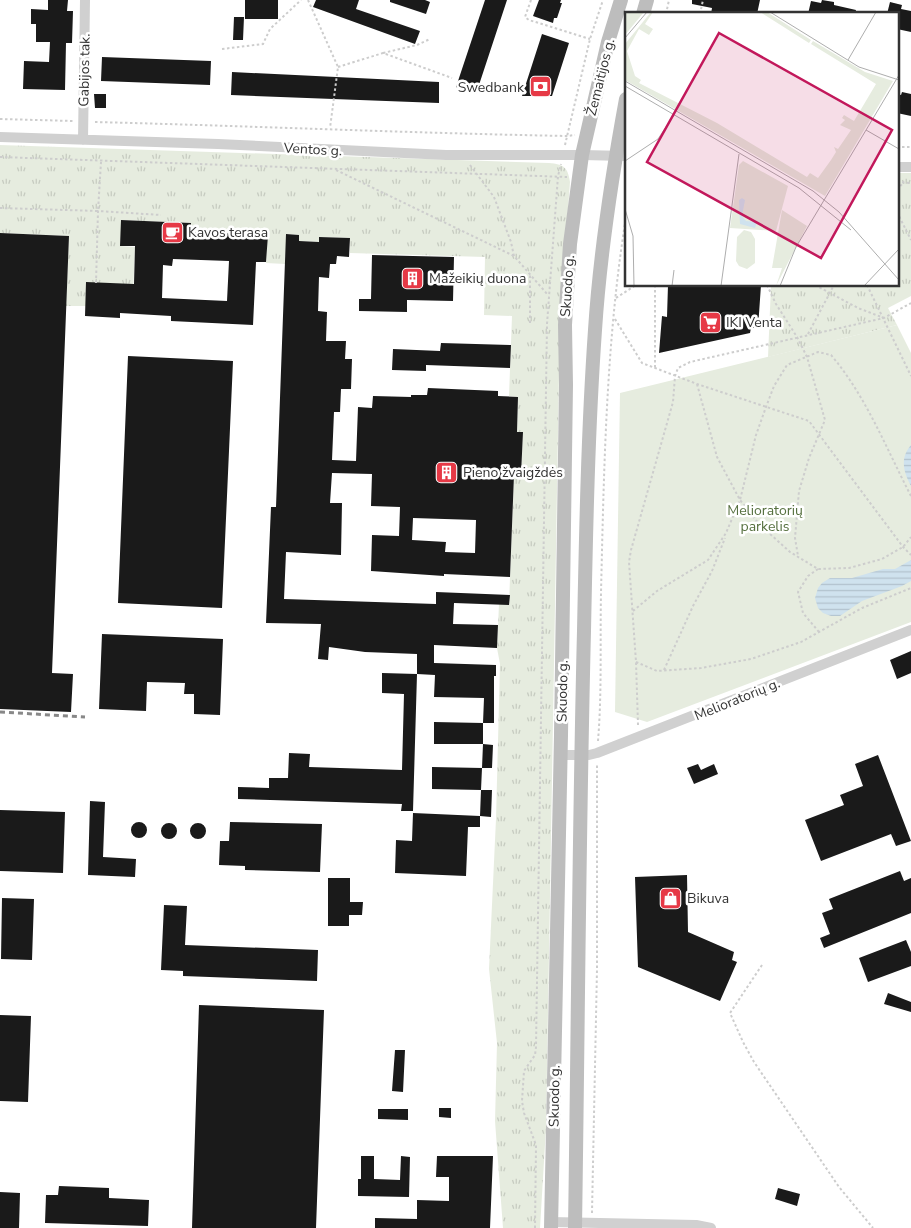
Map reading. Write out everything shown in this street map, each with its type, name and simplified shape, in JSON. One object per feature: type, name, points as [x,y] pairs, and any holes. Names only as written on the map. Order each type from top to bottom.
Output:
[{"type":"main road","name":"Žemaitijos g.","points":[[582,155],[608,42],[622,0]]},
{"type":"main road","points":[[621,156],[625,110]]},
{"type":"main road","name":"Skuodo g.","points":[[551,1225],[561,755],[566,385],[565,325],[570,244],[582,155]]},
{"type":"main road","name":"Skuodo g.","points":[[575,1225],[585,570],[595,328],[603,253],[621,156]]},
{"type":"street","name":"Gabijos tak.","points":[[83,140],[85,0]]},
{"type":"street","name":"Ventos g.","points":[[0,137],[464,155],[621,156]]},
{"type":"street","points":[[898,167],[911,167]]},
{"type":"street","name":"Melioratorių g.","points":[[561,755],[597,753],[911,630]]},
{"type":"street","points":[[551,1225],[592,1223],[696,1225],[711,1228]]},
{"type":"path","points":[[222,50],[264,44],[270,28],[301,0]]},
{"type":"path","points":[[308,0],[338,67],[330,129]]},
{"type":"path","points":[[531,0],[525,17],[529,20],[590,39]]},
{"type":"path","points":[[535,1228],[536,1145],[524,1113],[522,1101],[524,1071],[535,1055],[536,1047],[547,324],[558,176],[590,39],[603,0]]},
{"type":"path","points":[[338,67],[417,45],[430,39]]},
{"type":"path","points":[[383,53],[452,78]]},
{"type":"path","points":[[0,119],[567,136],[586,133]]},
{"type":"path","points":[[898,147],[911,147]]},
{"type":"path","points":[[464,155],[475,174],[494,197],[511,242],[514,256]]},
{"type":"path","points":[[0,157],[578,177]]},
{"type":"path","points":[[96,283],[101,161]]},
{"type":"path","points":[[333,169],[514,256],[549,296]]},
{"type":"path","points":[[898,182],[911,183]]},
{"type":"path","points":[[898,189],[903,182]]},
{"type":"path","points":[[0,208],[161,215]]},
{"type":"path","points":[[898,214],[911,240]]},
{"type":"path","points":[[592,1223],[597,969],[597,753],[604,491],[609,363],[625,225]]},
{"type":"path","points":[[530,275],[530,324]]},
{"type":"path","points":[[616,298],[634,286]]},
{"type":"path","points":[[655,286],[655,368]]},
{"type":"path","points":[[767,286],[776,304],[797,337],[806,357],[825,420],[809,458],[799,491],[795,538],[798,556]]},
{"type":"path","points":[[816,286],[858,308],[884,318]]},
{"type":"path","points":[[807,335],[833,286]]},
{"type":"path","points":[[868,286],[911,376]]},
{"type":"path","points":[[638,738],[636,662],[629,562],[672,402],[675,376],[678,368],[690,362],[884,318],[911,303]]},
{"type":"path","points":[[614,317],[642,363],[697,384],[809,421],[903,547],[911,555]]},
{"type":"path","points":[[664,671],[693,606],[712,571],[740,500],[756,435],[766,407],[774,386],[787,365],[818,352],[831,355],[846,373],[885,442],[911,496]]},
{"type":"path","points":[[697,384],[717,456],[740,500],[759,524],[790,552],[818,569]]},
{"type":"path","points":[[633,611],[657,591],[708,560],[726,534]]},
{"type":"path","points":[[819,632],[803,614],[798,592],[808,576],[818,569],[849,568],[882,559],[903,547],[911,538]]},
{"type":"path","points":[[636,662],[657,671],[664,671],[701,668],[751,659],[801,642],[862,608],[911,588]]},
{"type":"path","points":[[762,965],[730,1013],[754,1062],[839,1187],[873,1228]]},
{"type":"green space","points":[[0,145],[549,163],[562,166],[568,173],[570,182],[560,317],[546,1128],[540,1228],[503,1228],[495,1121],[497,1043],[489,969],[496,819],[500,664],[497,648],[499,604],[509,604],[514,475],[521,474],[523,432],[517,432],[518,397],[509,396],[512,316],[484,315],[485,257],[350,253],[350,238],[320,237],[319,242],[299,241],[299,235],[287,234],[285,264],[266,263],[267,235],[191,232],[191,223],[122,220],[120,246],[135,247],[133,297],[85,306],[66,306],[69,236],[0,233]]},
{"type":"green space","points":[[898,173],[911,173],[911,296],[888,308],[897,325],[768,357],[771,286],[898,286]]},
{"type":"green space","name":"Melioratorių parkelis","points":[[897,325],[911,353],[911,622],[647,722],[615,712],[620,393]]},
{"type":"water","points":[[911,445],[911,486],[906,475],[904,460]]},
{"type":"water","points":[[911,560],[911,581],[902,586],[862,601],[840,616],[831,616],[823,613],[818,608],[815,598],[818,588],[830,578],[852,578],[883,569],[895,569]]},
{"type":"building","points":[[48,0],[68,0],[67,11],[73,11],[72,43],[66,43],[65,90],[23,89],[24,61],[49,62],[50,42],[36,42],[36,24],[31,24],[31,9],[48,10]]},
{"type":"building","points":[[245,0],[278,0],[278,19],[245,19]]},
{"type":"building","points":[[316,0],[359,0],[356,9],[420,31],[415,44],[313,7]]},
{"type":"building","points":[[390,0],[425,0],[430,2],[426,14],[390,2]]},
{"type":"building","points":[[485,0],[507,0],[476,94],[456,87]]},
{"type":"building","points":[[539,0],[561,0],[560,3],[562,3],[557,18],[554,18],[553,23],[533,16]]},
{"type":"building","points":[[692,0],[760,0],[757,12],[711,12],[712,8],[692,4]]},
{"type":"building","points":[[822,0],[834,2],[834,5],[856,10],[856,12],[808,12],[811,1],[821,3]]},
{"type":"building","points":[[890,2],[902,5],[901,9],[911,11],[911,32],[898,29],[898,12],[888,12]]},
{"type":"building","points":[[234,17],[244,17],[243,40],[233,40]]},
{"type":"building","points":[[542,34],[569,43],[552,96],[522,96]]},
{"type":"building","points":[[102,57],[211,61],[210,85],[101,81]]},
{"type":"building","points":[[232,72],[439,82],[439,103],[231,95]]},
{"type":"building","points":[[902,92],[911,94],[911,116],[898,113],[898,94],[901,95]]},
{"type":"building","points":[[94,94],[106,94],[106,108],[95,108]]},
{"type":"building","points":[[121,220],[191,223],[191,232],[268,235],[266,262],[256,262],[253,325],[171,321],[171,316],[120,313],[120,318],[85,316],[86,282],[134,284],[135,246],[120,246]],"holes":[[[173,259],[229,261],[227,301],[162,298],[163,265],[172,266]]]},
{"type":"building","points":[[0,233],[69,236],[52,673],[73,674],[71,712],[0,709]]},
{"type":"building","points":[[286,234],[299,235],[299,241],[319,242],[319,237],[350,238],[349,257],[337,256],[336,264],[330,264],[329,278],[319,277],[318,311],[327,312],[326,341],[346,341],[345,359],[352,359],[351,389],[341,389],[340,412],[334,412],[332,460],[356,461],[358,407],[372,408],[373,396],[411,397],[411,395],[427,395],[428,388],[498,391],[498,396],[518,397],[517,432],[523,432],[521,475],[514,475],[510,577],[444,574],[444,576],[371,571],[372,535],[399,536],[400,507],[371,506],[372,474],[332,473],[330,503],[342,503],[341,555],[286,552],[284,599],[436,604],[436,592],[510,595],[509,605],[454,603],[453,624],[498,625],[497,648],[434,645],[434,663],[496,665],[496,676],[494,676],[494,723],[483,723],[484,698],[434,697],[435,675],[417,674],[417,654],[365,652],[329,647],[328,660],[318,659],[321,624],[266,623],[271,507],[276,507]],"holes":[[[413,518],[476,520],[475,553],[445,552],[446,542],[412,540]]]},
{"type":"building","name":"Mažeikių duona","points":[[372,255],[454,257],[453,301],[407,300],[407,312],[359,311],[359,299],[371,299]]},
{"type":"building","name":"IKI Venta","points":[[668,286],[761,286],[758,328],[751,328],[750,333],[659,353],[662,316],[667,317]]},
{"type":"building","points":[[441,343],[511,345],[510,368],[426,365],[426,371],[392,370],[393,349],[440,351]]},
{"type":"building","points":[[128,356],[233,361],[222,608],[118,603]]},
{"type":"building","points":[[102,634],[223,639],[220,715],[194,714],[194,694],[184,694],[185,683],[147,682],[146,711],[99,709]]},
{"type":"building","points":[[911,651],[911,673],[897,679],[890,660]]},
{"type":"building","points":[[382,673],[417,674],[413,811],[401,811],[402,804],[238,799],[238,787],[269,788],[269,778],[288,778],[289,753],[310,754],[309,767],[402,770],[404,694],[382,693]]},
{"type":"building","points":[[434,722],[483,723],[483,744],[434,744]]},
{"type":"building","points":[[483,744],[493,745],[492,768],[482,768]]},
{"type":"building","points":[[878,755],[911,841],[896,846],[891,834],[821,861],[805,820],[844,805],[840,795],[863,786],[855,764]]},
{"type":"building","points":[[698,764],[701,770],[714,764],[718,774],[694,784],[687,768]]},
{"type":"building","points":[[432,767],[482,768],[481,790],[432,789]]},
{"type":"building","points":[[481,790],[492,790],[491,817],[480,816]]},
{"type":"building","points":[[90,801],[105,802],[103,857],[136,859],[135,877],[88,875]]},
{"type":"building","points":[[0,810],[65,812],[63,873],[0,871]]},
{"type":"building","points":[[413,813],[480,816],[480,827],[468,827],[466,876],[395,873],[396,840],[412,841]]},
{"type":"building","points":[[139,822],[147,830],[139,838],[131,830]]},
{"type":"building","points":[[230,822],[322,824],[320,872],[245,870],[245,866],[219,865],[220,841],[229,841]]},
{"type":"building","points":[[169,823],[177,831],[169,839],[161,831]]},
{"type":"building","points":[[198,823],[206,831],[198,839],[190,831]]},
{"type":"building","points":[[900,871],[904,881],[911,878],[911,913],[824,948],[820,938],[830,934],[822,913],[833,909],[829,899]]},
{"type":"building","points":[[687,875],[688,932],[734,952],[732,960],[737,962],[720,1001],[638,967],[635,877]]},
{"type":"building","points":[[328,878],[350,878],[350,902],[363,902],[362,915],[349,915],[349,926],[328,926]]},
{"type":"building","points":[[2,898],[34,899],[32,960],[1,959]]},
{"type":"building","points":[[164,905],[187,906],[185,945],[318,950],[317,981],[183,976],[183,971],[161,970]]},
{"type":"building","points":[[906,940],[911,952],[911,966],[868,982],[859,958]]},
{"type":"building","points":[[888,993],[911,1002],[911,1012],[884,1004]]},
{"type":"building","points":[[199,1005],[324,1010],[316,1228],[192,1228]]},
{"type":"building","points":[[0,1015],[31,1016],[28,1102],[0,1101]]},
{"type":"building","points":[[395,1050],[405,1050],[403,1092],[392,1091]]},
{"type":"building","points":[[439,1108],[451,1108],[451,1118],[439,1117]]},
{"type":"building","points":[[378,1109],[408,1109],[408,1120],[378,1119]]},
{"type":"building","points":[[361,1156],[374,1156],[374,1179],[400,1180],[401,1156],[410,1157],[409,1197],[358,1196],[358,1179],[361,1179]]},
{"type":"building","points":[[437,1156],[493,1156],[490,1228],[375,1228],[375,1218],[417,1219],[417,1200],[449,1201],[449,1177],[436,1177]]},
{"type":"building","points":[[59,1186],[109,1188],[109,1198],[149,1200],[148,1226],[45,1223],[46,1195],[58,1195]]},
{"type":"building","points":[[778,1188],[800,1194],[797,1206],[775,1199]]},
{"type":"building","points":[[0,1192],[20,1193],[19,1228],[0,1228]]},
{"type":"railway","points":[[0,712],[85,717]]},
{"type":"place","name":"Swedbank","points":[[540,87]]},
{"type":"place","name":"Kavos terasa","points":[[172,232]]},
{"type":"place","name":"Mažeikių duona","points":[[413,278]]},
{"type":"place","name":"IKI Venta","points":[[710,322]]},
{"type":"place","name":"Pieno žvaigždės","points":[[447,472]]},
{"type":"place","name":"Bikuva","points":[[671,898]]}]
